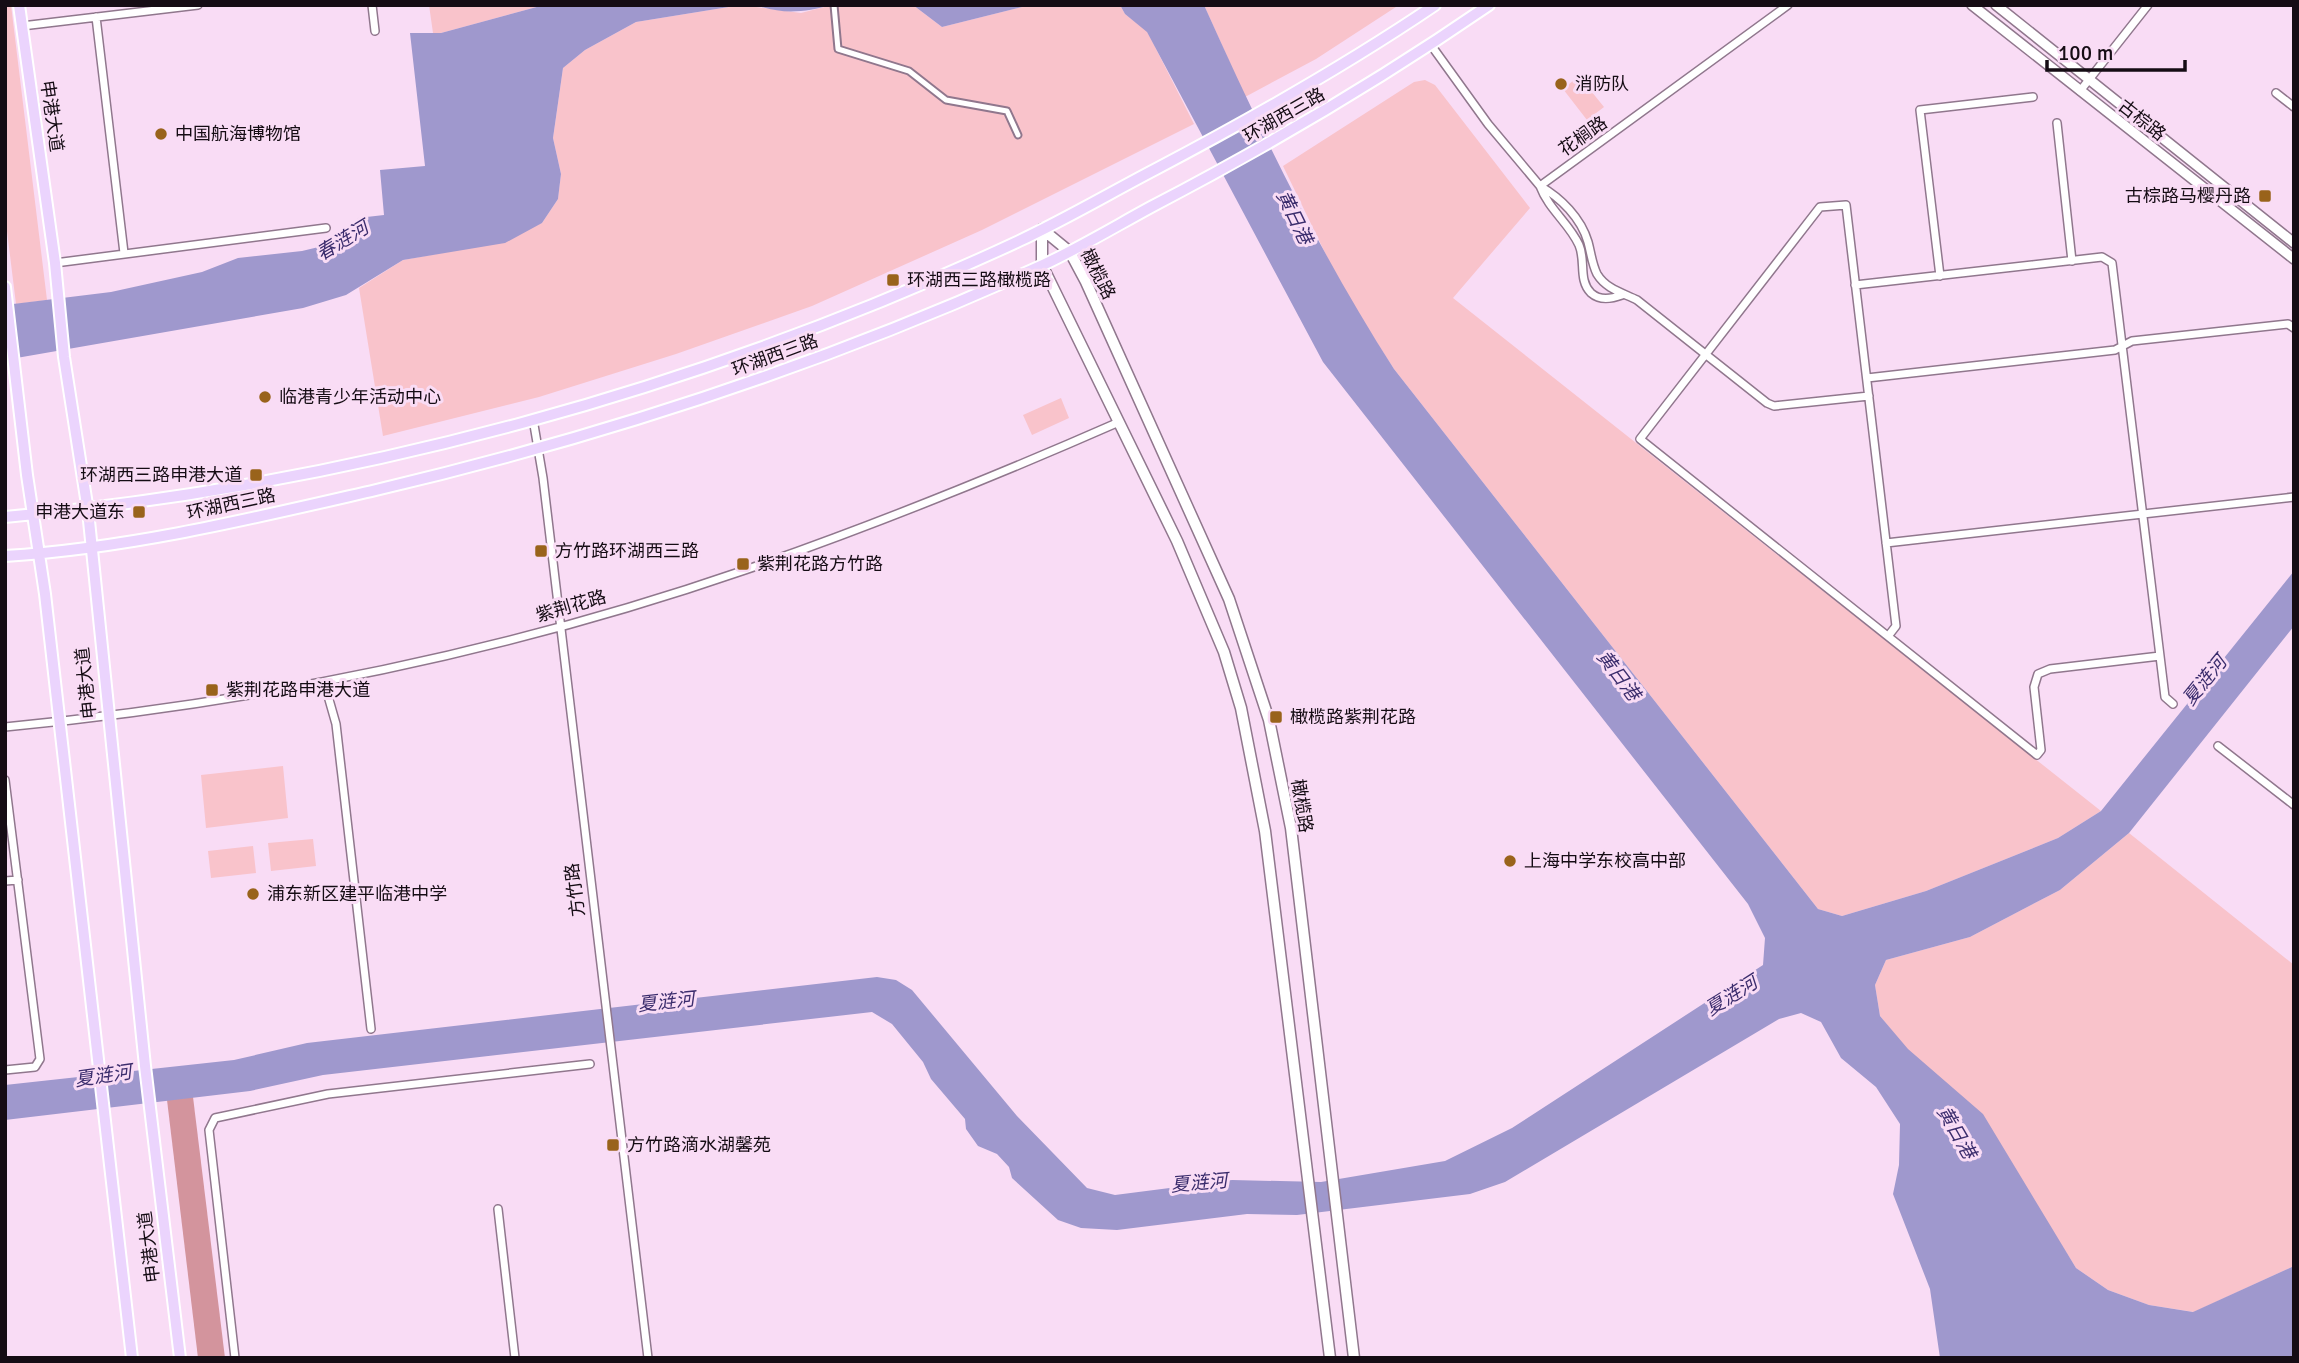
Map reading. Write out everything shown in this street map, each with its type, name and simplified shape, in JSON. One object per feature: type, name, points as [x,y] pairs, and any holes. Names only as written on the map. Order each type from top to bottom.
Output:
[{"type":"main road","name":"申港大道","points":[[19,5],[55,263],[64,357],[88,511],[145,1066],[180,1358]]},
{"type":"main road","name":"环湖西三路","points":[[5,517],[88,511],[345,465],[533,419],[776,341],[874,304],[1042,229],[1260,113],[1435,5]]},
{"type":"main road","name":"环湖西三路","points":[[5,556],[91,547],[217,527],[537,451],[648,417],[848,347],[1042,265],[1216,174],[1275,142],[1431,45],[1489,5]]},
{"type":"main road","name":"橄榄路","points":[[1042,229],[1070,251],[1229,599],[1269,720],[1291,828],[1354,1358]]},
{"type":"main road","points":[[1042,229],[1042,265],[1206,606],[1241,708],[1265,831],[1330,1358]]},
{"type":"main road","name":"申港大道","points":[[5,287],[59,722],[132,1358]]},
{"type":"street","points":[[22,26],[198,5]]},
{"type":"street","points":[[372,5],[375,31]]},
{"type":"street","points":[[834,5],[838,49],[909,71],[946,100],[1007,111],[1018,135]]},
{"type":"street","name":"花榈路","points":[[1540,186],[1788,5]]},
{"type":"street","name":"古棕路","points":[[1972,5],[2294,259]]},
{"type":"street","name":"古棕路","points":[[1996,5],[2294,243]]},
{"type":"street","points":[[2080,91],[2148,5]]},
{"type":"street","points":[[96,18],[124,253]]},
{"type":"street","points":[[1431,45],[1495,133],[1540,186],[1560,198],[1585,233],[1598,275],[1622,295],[1637,300],[1704,355],[1774,406],[1869,396]]},
{"type":"street","points":[[2276,93],[2294,107]]},
{"type":"street","points":[[1940,275],[1920,110],[2033,97]]},
{"type":"street","points":[[2057,123],[2072,261]]},
{"type":"street","points":[[1540,186],[1547,205],[1578,243],[1586,287],[1593,295],[1601,298],[1622,295]]},
{"type":"street","points":[[1889,635],[1896,626],[1846,205],[1820,207],[1640,439],[2037,755],[2041,750],[2034,687],[2038,674],[2050,669],[2160,656]]},
{"type":"street","points":[[55,263],[326,228]]},
{"type":"street","points":[[1856,285],[2102,257],[2112,263],[2165,697],[2173,704]]},
{"type":"street","points":[[1867,378],[2115,350],[2132,341],[2288,324],[2294,328]]},
{"type":"street","name":"方竹路","points":[[533,419],[648,1358]]},
{"type":"street","name":"紫荆花路","points":[[5,727],[59,722],[324,682],[560,626],[705,583],[917,508],[1119,422]]},
{"type":"street","points":[[1886,543],[2294,497]]},
{"type":"street","points":[[324,682],[336,724],[371,1029]]},
{"type":"street","points":[[2218,746],[2294,805]]},
{"type":"street","points":[[5,780],[40,1059],[35,1067],[5,1070]]},
{"type":"street","points":[[5,881],[18,880]]},
{"type":"street","points":[[235,1358],[209,1130],[215,1118],[328,1094],[590,1064]]},
{"type":"street","points":[[498,1209],[515,1358]]},
{"type":"shaded area","points":[[5,5],[11,5],[47,300],[16,304],[5,215]]},
{"type":"shaded area","points":[[429,5],[544,5],[433,33]]},
{"type":"shaded area","points":[[741,5],[801,13],[832,5],[913,5],[942,27],[1030,5],[1120,5],[1125,14],[1147,31],[1194,124],[982,230],[812,306],[676,354],[539,397],[383,436],[359,288],[403,260],[469,248],[542,223],[558,199],[561,174],[553,138],[563,68],[585,50],[636,22]]},
{"type":"shaded area","points":[[1204,5],[1399,5],[1316,59],[1245,97]]},
{"type":"shaded area","points":[[1579,76],[1604,107],[1587,120],[1563,89]]},
{"type":"shaded area","points":[[1425,80],[1435,85],[1530,208],[1453,298],[2101,811],[2058,838],[1926,891],[1842,916],[1818,909],[1394,369],[1343,290],[1283,166],[1414,82]]},
{"type":"shaded area","points":[[1061,398],[1069,418],[1032,435],[1023,415]]},
{"type":"shaded area","points":[[283,766],[288,818],[206,828],[201,775]]},
{"type":"shaded area","points":[[2129,833],[2294,965],[2294,1266],[2194,1312],[2149,1305],[2108,1290],[2076,1268],[2044,1217],[1880,1016],[1875,985],[1886,960],[1970,937],[2060,890]]},
{"type":"shaded area","points":[[313,839],[316,866],[271,871],[268,843]]},
{"type":"shaded area","points":[[253,846],[256,873],[211,878],[208,851]]},
{"type":"shaded area","points":[[193,1097],[225,1358],[198,1358],[167,1100]]},
{"type":"water","name":"春涟河","points":[[544,5],[741,5],[636,22],[585,50],[563,68],[553,138],[561,174],[558,199],[542,223],[505,243],[403,260],[346,295],[303,308],[5,360],[5,305],[111,292],[202,272],[238,258],[302,251],[327,245],[358,218],[384,215],[380,170],[425,166],[410,33],[441,33]]},
{"type":"water","points":[[756,5],[832,5],[794,11]]},
{"type":"water","points":[[913,5],[1030,5],[942,27]]},
{"type":"water","points":[[1120,5],[1204,5],[1292,191],[1341,281],[1394,369],[1818,909],[1842,916],[1926,891],[2058,838],[2101,811],[2294,571],[2294,626],[2129,833],[2060,890],[1970,937],[1886,960],[1875,985],[1880,1016],[1908,1049],[1983,1114],[2076,1268],[2108,1290],[2149,1305],[2193,1312],[2294,1266],[2294,1358],[1940,1358],[1930,1289],[1893,1194],[1899,1165],[1900,1124],[1876,1087],[1841,1058],[1821,1022],[1801,1013],[1779,1019],[1505,1182],[1470,1194],[1297,1215],[1247,1214],[1117,1230],[1081,1228],[1058,1220],[1012,1178],[1009,1167],[997,1154],[978,1146],[966,1129],[965,1119],[931,1079],[923,1062],[892,1024],[872,1012],[323,1075],[250,1091],[5,1120],[5,1085],[234,1060],[307,1043],[877,977],[896,980],[912,990],[1017,1116],[1087,1188],[1115,1195],[1232,1180],[1321,1182],[1445,1161],[1512,1128],[1763,965],[1765,938],[1748,904],[1323,362],[1147,32],[1125,14]]},
{"type":"place","name":"消防队","points":[[1561,84]]},
{"type":"place","name":"中国航海博物馆","points":[[161,134]]},
{"type":"place","name":"古棕路马樱丹路","points":[[2265,196]]},
{"type":"place","name":"环湖西三路橄榄路","points":[[893,280]]},
{"type":"place","name":"临港青少年活动中心","points":[[265,397]]},
{"type":"place","name":"环湖西三路申港大道","points":[[256,475]]},
{"type":"place","name":"申港大道东","points":[[139,512]]},
{"type":"place","name":"方竹路环湖西三路","points":[[541,551]]},
{"type":"place","name":"紫荆花路方竹路","points":[[743,564]]},
{"type":"place","name":"紫荆花路申港大道","points":[[212,690]]},
{"type":"place","name":"橄榄路紫荆花路","points":[[1276,717]]},
{"type":"place","name":"上海中学东校高中部","points":[[1510,861]]},
{"type":"place","name":"浦东新区建平临港中学","points":[[253,894]]},
{"type":"place","name":"方竹路滴水湖馨苑","points":[[613,1145]]},
{"type":"water label","name":"黄日港","points":[[1295,217]]},
{"type":"water label","name":"黄日港","points":[[1619,675]]},
{"type":"water label","name":"夏涟河","points":[[2204,680]]},
{"type":"water label","name":"夏涟河","points":[[1731,995]]},
{"type":"water label","name":"夏涟河","points":[[666,1001]]},
{"type":"water label","name":"夏涟河","points":[[103,1075]]},
{"type":"water label","name":"黄日港","points":[[1957,1132]]},
{"type":"water label","name":"夏涟河","points":[[1199,1182]]}]
